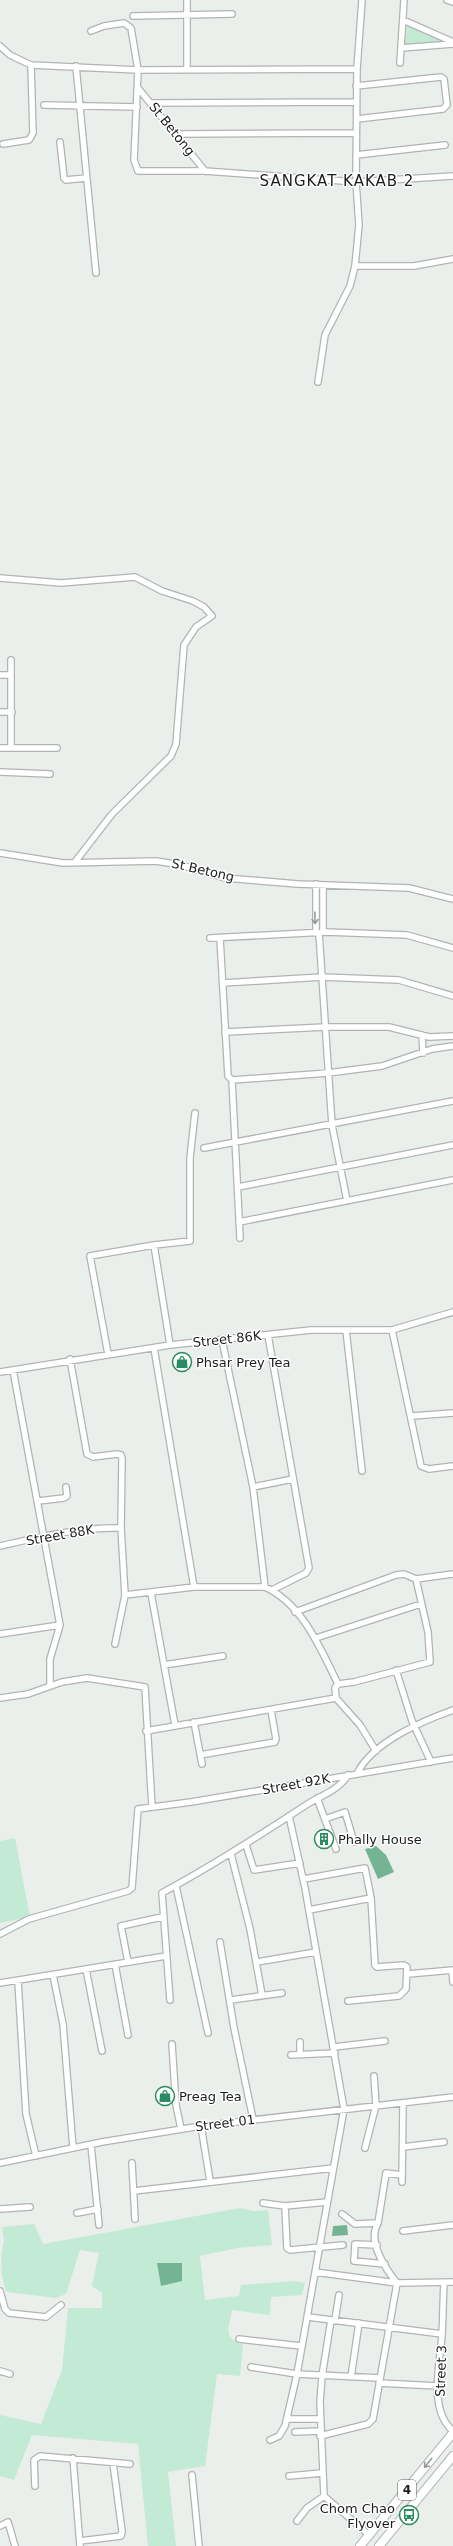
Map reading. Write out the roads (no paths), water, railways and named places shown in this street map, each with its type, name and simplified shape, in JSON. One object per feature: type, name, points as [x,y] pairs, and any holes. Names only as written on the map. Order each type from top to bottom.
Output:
[{"type":"highway","name":"4","points":[[360,2546],[453,2432]]},
{"type":"highway","name":"4","points":[[379,2546],[453,2456]]},
{"type":"street","points":[[187,0],[187,70]]},
{"type":"street","points":[[318,382],[325,335],[350,286],[355,266],[359,225],[356,182],[356,86],[362,0]]},
{"type":"street","points":[[400,63],[404,0]]},
{"type":"street","points":[[447,0],[453,2]]},
{"type":"street","points":[[133,16],[232,14]]},
{"type":"street","points":[[403,20],[453,43]]},
{"type":"street","points":[[91,31],[104,26],[128,24],[136,52],[138,70],[134,160],[138,171],[206,171],[356,182],[453,176]]},
{"type":"street","points":[[401,48],[453,43]]},
{"type":"street","points":[[0,46],[10,55],[31,66],[76,66],[138,70],[357,69]]},
{"type":"street","points":[[3,144],[29,140],[33,133],[31,66]]},
{"type":"street","points":[[76,66],[96,273]]},
{"type":"street","points":[[356,86],[441,78],[444,79],[447,105],[443,109],[357,119]]},
{"type":"street","name":"St Betong","points":[[138,88],[206,171]]},
{"type":"street","points":[[152,104],[356,102]]},
{"type":"street","points":[[44,105],[137,107]]},
{"type":"street","points":[[176,134],[356,133]]},
{"type":"street","points":[[60,142],[64,178],[66,180],[86,178]]},
{"type":"street","points":[[356,155],[445,145]]},
{"type":"street","points":[[355,266],[414,266],[453,259]]},
{"type":"street","points":[[0,578],[60,583],[135,577],[162,591],[193,601],[204,607],[212,616],[196,627],[184,646],[176,744],[171,756],[112,814],[75,862]]},
{"type":"street","points":[[11,660],[11,748]]},
{"type":"street","points":[[0,675],[11,675]]},
{"type":"street","points":[[0,712],[12,712]]},
{"type":"street","points":[[0,748],[57,748]]},
{"type":"street","points":[[0,772],[50,774]]},
{"type":"street","name":"St Betong","points":[[0,852],[42,860],[75,862],[156,861],[181,865],[225,878],[323,885],[409,888],[453,899]]},
{"type":"street","points":[[316,884],[332,1125],[339,1167],[347,1201]]},
{"type":"street","points":[[319,933],[323,885]]},
{"type":"street","points":[[210,938],[319,933],[407,935],[453,948]]},
{"type":"street","points":[[220,938],[228,1076],[232,1080],[240,1238]]},
{"type":"street","points":[[223,983],[322,977],[399,980],[453,996]]},
{"type":"street","points":[[225,1032],[325,1027],[389,1027],[422,1035],[453,1036]]},
{"type":"street","points":[[422,1035],[423,1053]]},
{"type":"street","points":[[232,1080],[328,1073],[382,1066],[423,1053],[453,1046]]},
{"type":"street","points":[[204,1148],[453,1101]]},
{"type":"street","points":[[108,1354],[90,1256],[190,1240],[190,1158],[195,1113]]},
{"type":"street","points":[[238,1187],[453,1146]]},
{"type":"street","points":[[239,1222],[453,1180]]},
{"type":"street","points":[[154,1245],[170,1345]]},
{"type":"street","name":"Street 86K","points":[[0,1372],[70,1359],[170,1345],[268,1335],[346,1330],[392,1330],[453,1312]]},
{"type":"street","points":[[346,1330],[362,1471]]},
{"type":"street","points":[[392,1330],[412,1416],[421,1466],[429,1469],[453,1466]]},
{"type":"street","points":[[268,1335],[309,1568],[306,1573],[272,1590]]},
{"type":"street","points":[[222,1340],[253,1487],[265,1588]]},
{"type":"street","points":[[154,1348],[194,1587]]},
{"type":"street","points":[[70,1359],[87,1454],[93,1457],[117,1454],[121,1455],[122,1459],[121,1528],[125,1595],[115,1644]]},
{"type":"street","points":[[13,1370],[60,1625],[50,1659],[50,1686]]},
{"type":"street","points":[[412,1416],[453,1413]]},
{"type":"street","points":[[253,1487],[293,1479]]},
{"type":"street","points":[[38,1501],[64,1498],[67,1496],[66,1487]]},
{"type":"street","name":"Street 88K","points":[[0,1546],[44,1536],[102,1527],[121,1528]]},
{"type":"street","points":[[295,1612],[396,1575],[404,1574],[416,1579],[453,1574]]},
{"type":"street","points":[[338,1684],[354,1682],[430,1662],[428,1632],[416,1579]]},
{"type":"street","points":[[125,1595],[194,1587],[265,1588],[272,1590],[295,1612],[316,1638],[338,1684]]},
{"type":"street","points":[[151,1593],[175,1725]]},
{"type":"street","points":[[316,1638],[421,1604]]},
{"type":"street","points":[[0,1634],[60,1625]]},
{"type":"street","points":[[164,1665],[223,1656]]},
{"type":"street","points":[[396,1670],[404,1700],[414,1726],[431,1762]]},
{"type":"street","points":[[0,1698],[28,1694],[50,1686],[88,1678],[119,1685],[143,1686],[146,1692],[146,1731],[152,1807]]},
{"type":"street","points":[[338,1684],[335,1688],[336,1698],[360,1725],[376,1751]]},
{"type":"street","points":[[146,1731],[336,1698]]},
{"type":"street","points":[[200,1755],[275,1742],[276,1739],[271,1710]]},
{"type":"street","points":[[357,1774],[362,1762],[376,1751],[414,1726],[453,1710]]},
{"type":"street","points":[[194,1722],[202,1764]]},
{"type":"street","name":"Street 92K","points":[[0,1934],[29,1919],[128,1891],[132,1888],[138,1809],[453,1758]]},
{"type":"street","points":[[170,2000],[162,1917],[162,1893],[246,1845],[289,1816],[341,1785],[348,1775]]},
{"type":"street","points":[[318,1798],[336,1849]]},
{"type":"street","points":[[325,1819],[345,1812],[354,1842]]},
{"type":"street","points":[[270,2440],[279,2436],[285,2426],[308,2317],[344,2109],[308,1910],[304,1879],[289,1816]]},
{"type":"street","points":[[246,1845],[254,1870],[300,1863]]},
{"type":"street","points":[[231,1854],[258,1962],[262,1996]]},
{"type":"street","points":[[304,1879],[365,1868],[371,1898],[374,1965],[377,1967],[404,1965],[408,1974],[406,1989],[399,1996],[348,2001]]},
{"type":"street","points":[[176,1886],[208,2033]]},
{"type":"street","points":[[308,1910],[371,1898]]},
{"type":"street","points":[[128,1962],[121,1926],[162,1917]]},
{"type":"street","points":[[220,1942],[231,2000],[234,2028],[254,2119]]},
{"type":"street","points":[[258,1962],[316,1952]]},
{"type":"street","points":[[0,1983],[166,1956]]},
{"type":"street","points":[[114,1964],[128,2035]]},
{"type":"street","points":[[86,1969],[102,2052]]},
{"type":"street","points":[[408,1974],[452,1971],[453,1982]]},
{"type":"street","points":[[53,1975],[63,2024],[73,2148]]},
{"type":"street","points":[[18,1981],[26,2114],[36,2156]]},
{"type":"street","points":[[231,2000],[282,1993]]},
{"type":"street","points":[[334,2047],[385,2041]]},
{"type":"street","points":[[300,2042],[300,2054]]},
{"type":"street","points":[[172,2044],[176,2105],[181,2129]]},
{"type":"street","points":[[290,2055],[335,2053]]},
{"type":"street","points":[[365,2148],[376,2105],[374,2076]]},
{"type":"street","name":"Street 01","points":[[0,2163],[91,2144],[201,2126],[453,2097]]},
{"type":"street","points":[[402,2182],[403,2103]]},
{"type":"street","points":[[201,2126],[210,2181]]},
{"type":"street","points":[[403,2147],[444,2142]]},
{"type":"street","points":[[91,2144],[99,2225]]},
{"type":"street","points":[[132,2163],[135,2219]]},
{"type":"street","points":[[134,2191],[210,2181],[333,2168]]},
{"type":"street","points":[[295,2432],[320,2433],[372,2423],[397,2282],[385,2264],[374,2233],[378,2223],[386,2173],[402,2175]]},
{"type":"street","points":[[263,2203],[285,2206],[327,2202]]},
{"type":"street","points":[[285,2206],[287,2248],[293,2250],[343,2245]]},
{"type":"street","points":[[0,2209],[30,2207]]},
{"type":"street","points":[[77,2213],[98,2209]]},
{"type":"street","points":[[342,2214],[355,2224],[378,2223]]},
{"type":"street","points":[[403,2231],[453,2225]]},
{"type":"street","points":[[377,2245],[355,2244],[354,2262],[385,2264]]},
{"type":"street","points":[[315,2272],[397,2282],[453,2282]]},
{"type":"street","name":"Street 3","points":[[444,2283],[438,2386],[440,2408],[448,2427],[453,2432]]},
{"type":"street","points":[[0,2291],[5,2309],[9,2313],[46,2317],[61,2305]]},
{"type":"street","points":[[339,2295],[322,2376],[320,2433],[324,2496],[369,2535]]},
{"type":"street","points":[[308,2317],[442,2334]]},
{"type":"street","points":[[351,2377],[359,2323]]},
{"type":"street","points":[[239,2340],[301,2346]]},
{"type":"street","points":[[251,2367],[296,2374],[351,2377],[438,2386]]},
{"type":"street","points":[[0,2371],[10,2374]]},
{"type":"street","points":[[289,2419],[320,2419]]},
{"type":"street","points":[[35,2486],[35,2457],[72,2458],[130,2464]]},
{"type":"street","points":[[72,2458],[80,2543],[121,2536],[122,2531],[112,2463]]},
{"type":"street","points":[[289,2476],[322,2473]]},
{"type":"street","points":[[192,2476],[199,2546]]},
{"type":"street","points":[[297,2521],[308,2508],[324,2496]]},
{"type":"street","points":[[0,2526],[8,2522],[15,2546]]},
{"type":"place","name":"Phsar Prey Tea","points":[[182,1362]]},
{"type":"place","name":"Phally House","points":[[324,1839]]},
{"type":"place","name":"Preag Tea","points":[[165,2096]]},
{"type":"place","name":"Chom Chao Flyover","points":[[409,2515]]},
{"type":"district","name":"SANGKAT KAKAB 2","points":[[337,181]]}]
